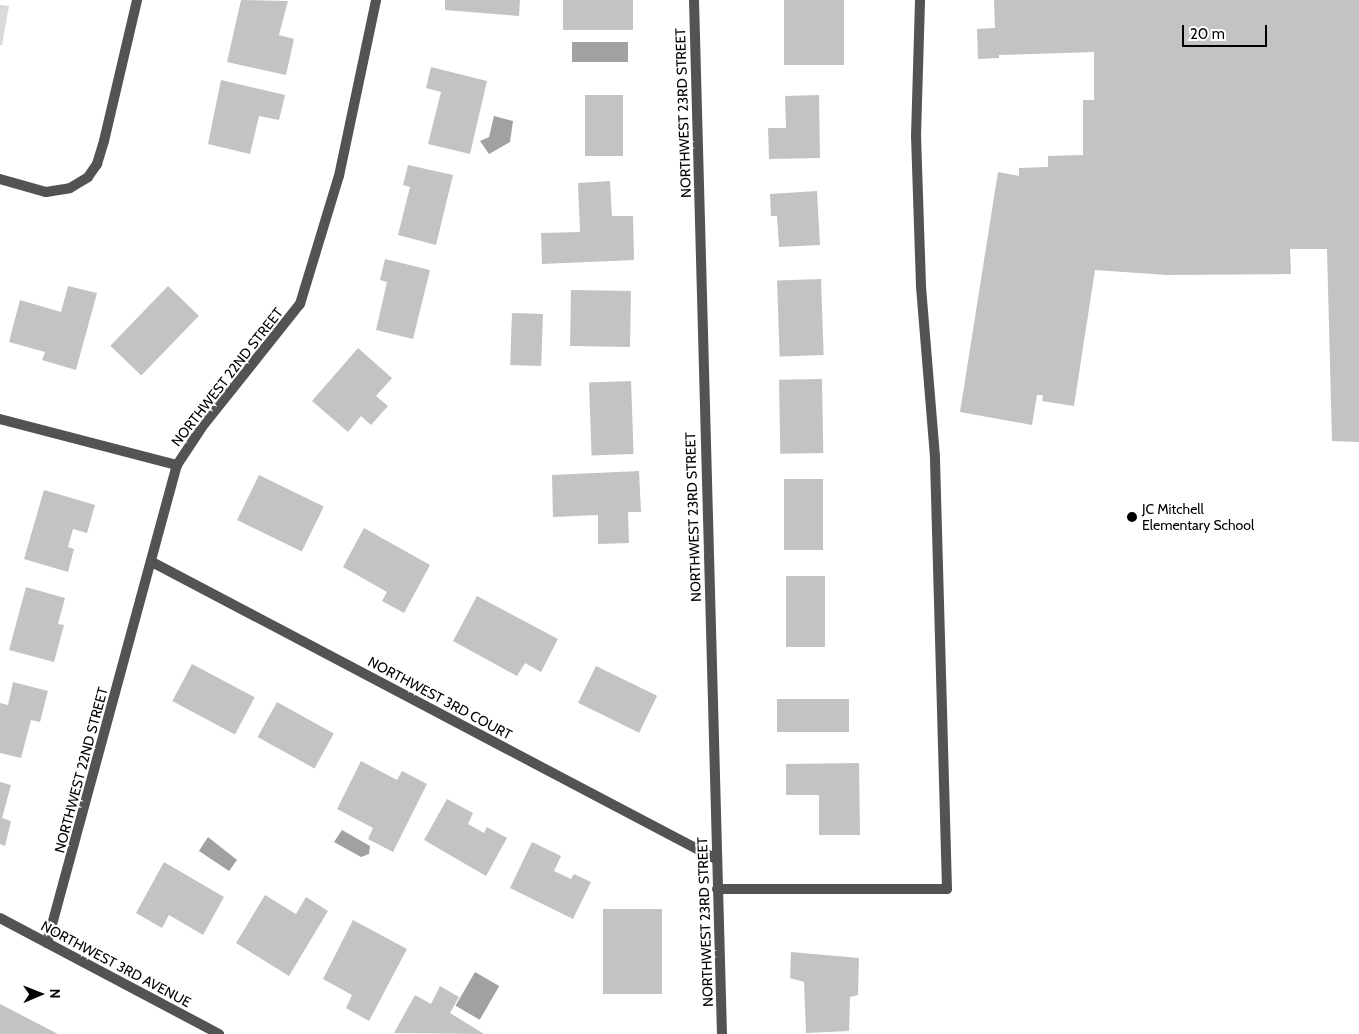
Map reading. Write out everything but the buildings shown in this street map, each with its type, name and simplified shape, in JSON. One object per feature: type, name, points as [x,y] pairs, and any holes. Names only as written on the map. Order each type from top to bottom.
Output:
[{"type":"street","points":[[0,179],[46,192],[70,188],[88,177],[97,164],[104,141],[137,0]]},
{"type":"street","name":"NORTHWEST 22ND STREET","points":[[47,942],[152,562],[161,515],[177,466],[202,427],[300,304],[339,176],[376,0]]},
{"type":"street","name":"NORTHWEST 23RD STREET","points":[[694,0],[722,1034]]},
{"type":"street","points":[[717,889],[947,889],[935,457],[921,286],[916,136],[920,0]]},
{"type":"street","points":[[0,419],[177,466]]},
{"type":"street","name":"NORTHWEST 3RD COURT","points":[[152,562],[716,859]]},
{"type":"street","name":"NORTHWEST 3RD AVENUE","points":[[0,918],[219,1034]]},
{"type":"shaded area","points":[[0,5],[9,6],[2,45],[0,45]]},
{"type":"shaded area","points":[[572,42],[628,42],[628,62],[572,62]]},
{"type":"shaded area","points":[[494,116],[513,121],[510,142],[489,154],[480,141],[489,137]]},
{"type":"shaded area","points":[[342,830],[370,846],[369,854],[361,857],[334,842]]},
{"type":"shaded area","points":[[208,837],[237,860],[229,871],[199,851]]},
{"type":"shaded area","points":[[475,972],[499,986],[480,1020],[456,1006]]},
{"type":"place","name":"JC Mitchell Elementary School","points":[[1132,517]]}]
